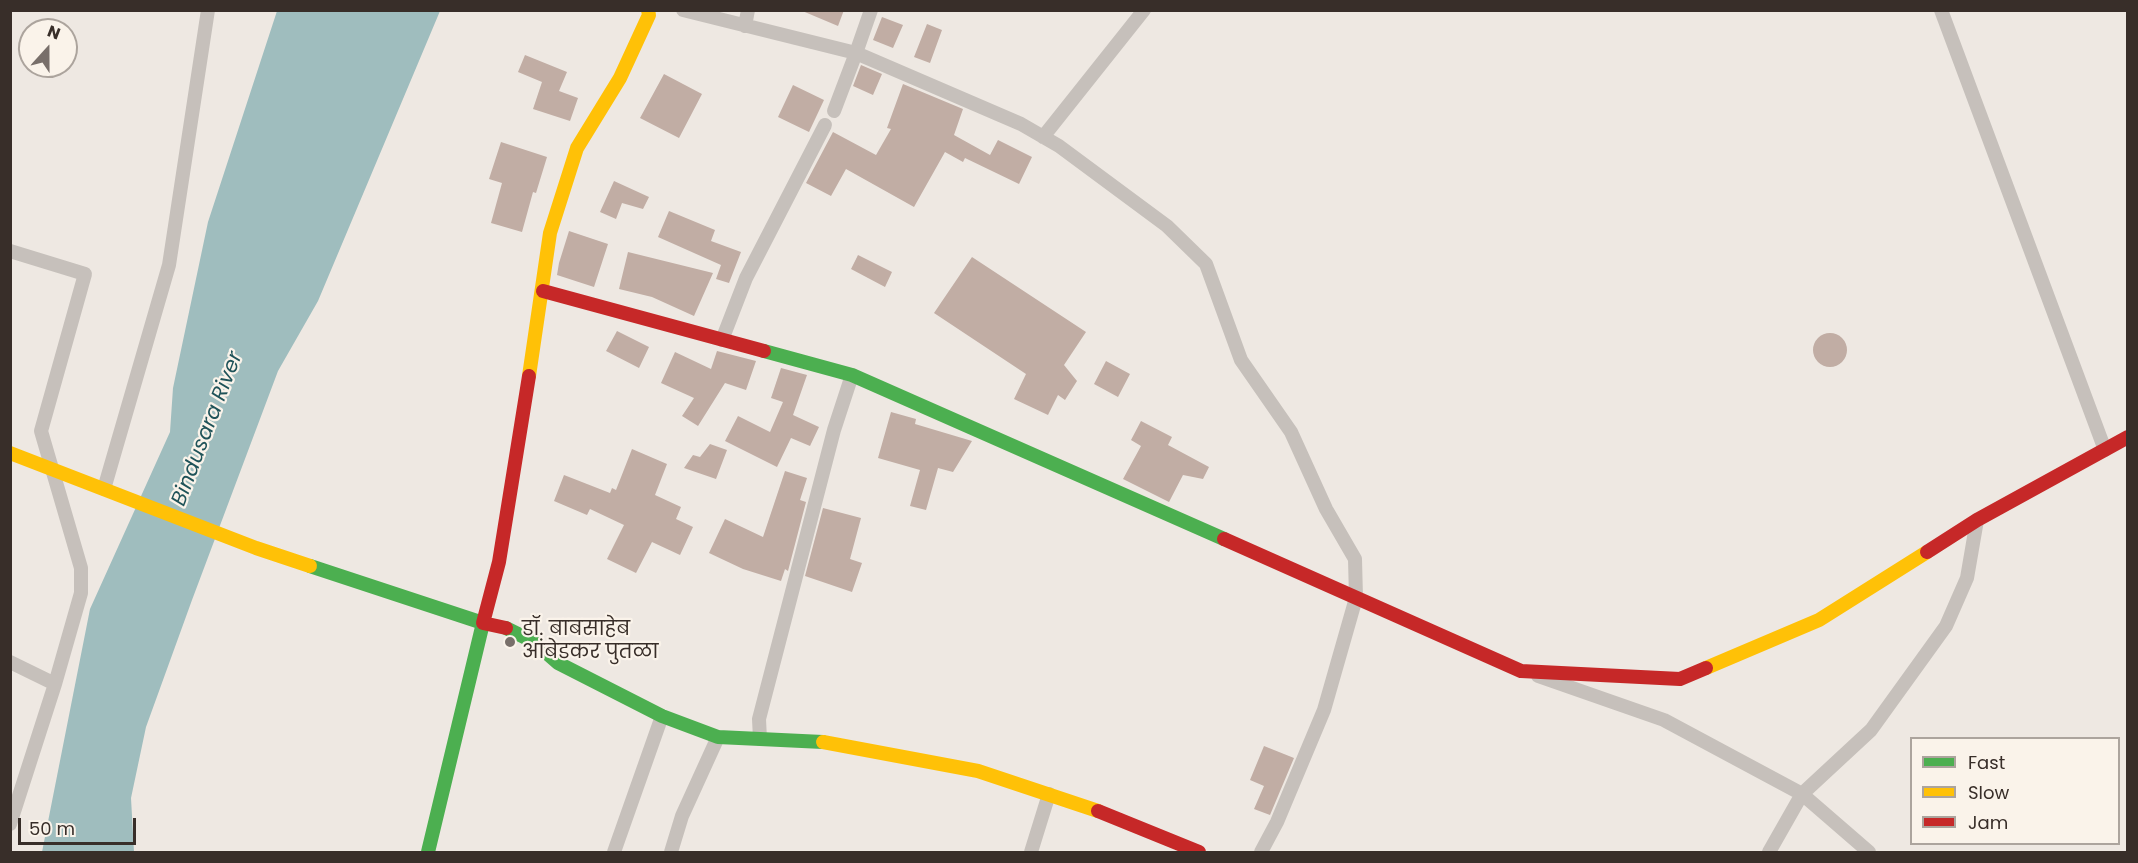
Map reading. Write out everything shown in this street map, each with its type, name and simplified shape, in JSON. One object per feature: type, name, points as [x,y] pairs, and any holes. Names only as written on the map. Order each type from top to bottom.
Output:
[{"type":"street","points":[[104,489],[169,265],[208,10]]},
{"type":"street","points":[[430,852],[499,562],[543,291],[550,233],[577,148],[620,78],[649,15],[648,10]]},
{"type":"street","points":[[683,10],[856,54],[1021,124],[1059,146],[1167,226],[1206,264],[1241,360],[1291,432],[1326,509],[1355,559],[1356,598],[1324,710],[1277,822],[1261,852]]},
{"type":"street","points":[[746,26],[748,10]]},
{"type":"street","points":[[834,111],[871,10]]},
{"type":"street","points":[[1043,137],[1144,10]]},
{"type":"street","points":[[1941,10],[2105,450]]},
{"type":"street","points":[[722,340],[746,278],[825,125]]},
{"type":"street","points":[[10,251],[86,274],[41,431],[81,568],[81,594],[10,824]]},
{"type":"street","points":[[543,291],[852,375],[1521,671],[1664,720],[1802,794],[1869,852]]},
{"type":"street","points":[[760,739],[759,719],[834,430],[852,375]]},
{"type":"street","points":[[1521,671],[1680,679],[1819,620],[1977,520],[2127,437]]},
{"type":"street","points":[[10,453],[256,548],[483,623],[505,628],[534,642],[558,663],[662,716],[718,737],[818,741],[967,768],[1114,816],[1199,852]]},
{"type":"street","points":[[1768,852],[1802,794],[1871,730],[1946,626],[1967,578],[1977,520]]},
{"type":"street","points":[[10,662],[55,684]]},
{"type":"street","points":[[614,852],[662,716]]},
{"type":"street","points":[[671,852],[682,816],[718,737]]},
{"type":"street","points":[[1031,852],[1049,794]]},
{"type":"water","name":"Bindusara River","points":[[277,11],[440,11],[318,301],[278,371],[192,600],[146,727],[131,798],[134,852],[42,852],[90,609],[170,432],[173,388],[208,222]]},
{"type":"building","points":[[800,10],[844,10],[838,26]]},
{"type":"building","points":[[882,17],[903,25],[893,48],[873,40]]},
{"type":"building","points":[[927,24],[942,30],[930,63],[914,57]]},
{"type":"building","points":[[525,55],[567,72],[559,91],[578,98],[570,121],[533,109],[542,82],[518,72]]},
{"type":"building","points":[[861,65],[882,74],[873,95],[853,86]]},
{"type":"building","points":[[664,74],[702,94],[679,138],[640,118]]},
{"type":"building","points":[[903,84],[963,109],[954,135],[990,155],[998,140],[1032,157],[1019,184],[965,158],[963,162],[945,152],[914,207],[846,169],[831,196],[806,183],[833,132],[876,155],[891,129],[887,128]]},
{"type":"building","points":[[793,85],[824,100],[809,132],[778,117]]},
{"type":"building","points":[[501,142],[547,157],[536,193],[533,192],[522,232],[491,223],[502,183],[489,179]]},
{"type":"building","points":[[614,181],[649,197],[643,209],[622,203],[616,219],[600,212]]},
{"type":"building","points":[[669,211],[715,230],[711,241],[741,252],[729,283],[716,279],[721,265],[658,237]]},
{"type":"building","points":[[569,231],[608,244],[594,287],[557,275]]},
{"type":"building","points":[[628,252],[713,273],[694,316],[652,297],[619,289]]},
{"type":"building","points":[[858,255],[892,272],[885,287],[851,269]]},
{"type":"building","points":[[972,257],[1086,332],[1064,365],[1077,381],[1065,400],[1058,395],[1048,415],[1014,399],[1026,374],[934,313]]},
{"type":"building","points":[[617,331],[649,347],[639,368],[606,351]]},
{"type":"building","points":[[1830,333],[1842,338],[1847,350],[1842,362],[1830,367],[1818,362],[1813,350],[1818,338]]},
{"type":"building","points":[[717,351],[756,361],[746,390],[725,383],[698,426],[682,416],[694,398],[661,383],[675,352],[711,369]]},
{"type":"building","points":[[1106,361],[1130,374],[1118,397],[1094,384]]},
{"type":"building","points":[[781,368],[807,375],[793,415],[819,427],[810,446],[791,438],[777,467],[725,441],[738,416],[770,432],[783,402],[771,398]]},
{"type":"building","points":[[891,412],[916,419],[915,424],[972,441],[953,472],[938,468],[926,510],[910,506],[920,470],[878,458]]},
{"type":"building","points":[[1141,421],[1172,437],[1168,445],[1209,467],[1203,479],[1183,475],[1169,502],[1123,479],[1141,446],[1131,440]]},
{"type":"building","points":[[710,444],[727,450],[716,479],[684,468],[693,455],[700,457]]},
{"type":"building","points":[[632,449],[667,464],[655,495],[681,507],[676,519],[693,527],[680,555],[652,542],[636,573],[607,559],[624,525],[590,509],[587,515],[554,501],[564,475],[610,493],[612,488],[616,490]]},
{"type":"building","points":[[785,471],[807,478],[800,500],[806,502],[788,571],[785,569],[781,581],[743,569],[709,553],[725,519],[763,537]]},
{"type":"building","points":[[823,508],[861,518],[850,559],[862,563],[852,592],[805,576]]},
{"type":"building","points":[[1264,746],[1294,758],[1270,815],[1254,809],[1264,786],[1250,780]]},
{"type":"traffic: fast","points":[[764,351],[852,375],[1224,539]]},
{"type":"traffic: fast","points":[[310,566],[483,623],[428,852]]},
{"type":"traffic: fast","points":[[506,628],[534,642],[558,663],[662,716],[718,737],[823,742]]},
{"type":"traffic: slow","points":[[529,376],[550,233],[577,148],[620,78],[649,15],[648,10]]},
{"type":"traffic: slow","points":[[10,453],[256,548],[310,566]]},
{"type":"traffic: slow","points":[[1706,668],[1819,620],[1927,552]]},
{"type":"traffic: slow","points":[[823,742],[978,771],[1098,811]]},
{"type":"traffic: jam","points":[[543,291],[764,351]]},
{"type":"traffic: jam","points":[[506,628],[483,623],[499,562],[529,376]]},
{"type":"traffic: jam","points":[[1927,552],[1977,520],[2128,437]]},
{"type":"traffic: jam","points":[[1224,539],[1521,671],[1680,679],[1706,668]]},
{"type":"traffic: jam","points":[[1098,811],[1199,852]]},
{"type":"place","name":"डॉ. बाबसाहेब आंबेडकर पुतळा","points":[[510,642]]}]
